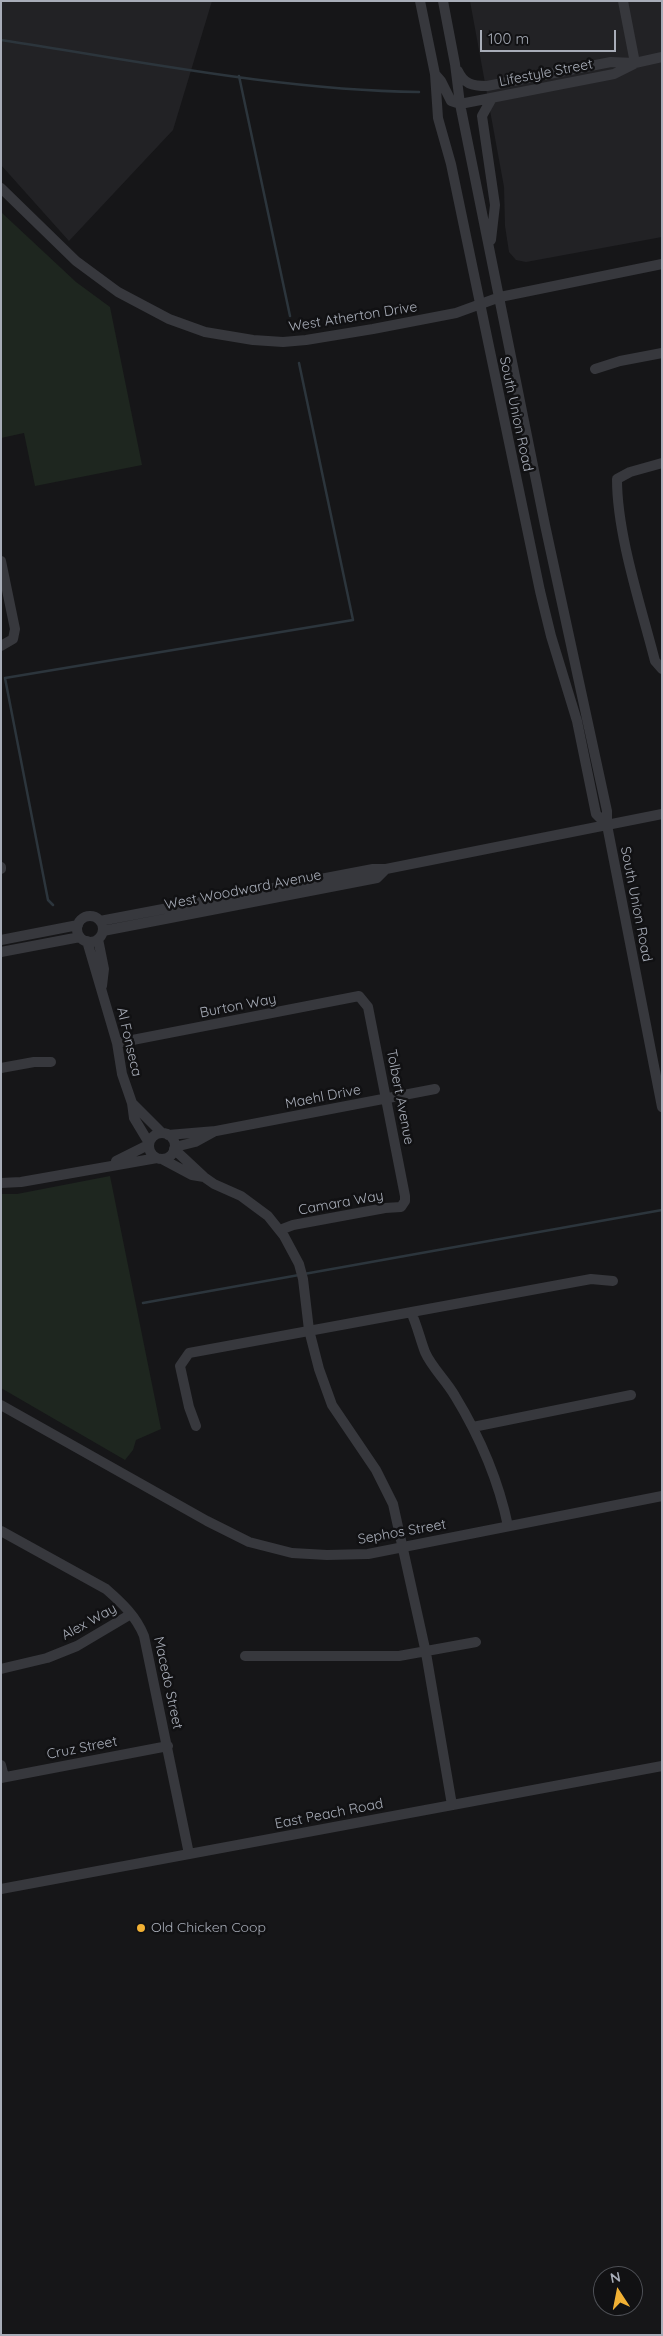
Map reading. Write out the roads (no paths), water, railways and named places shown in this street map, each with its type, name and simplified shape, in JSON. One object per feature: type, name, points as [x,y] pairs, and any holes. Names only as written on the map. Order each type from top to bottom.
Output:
[{"type":"street","name":"South Union Road","points":[[420,1],[435,74],[438,118],[451,164],[540,591],[577,722],[596,814],[607,825]]},
{"type":"street","name":"South Union Road","points":[[443,1],[455,64],[460,104],[545,525],[607,811],[607,825],[662,1107]]},
{"type":"street","points":[[623,1],[635,63]]},
{"type":"street","name":"Lifestyle Street","points":[[455,64],[462,79],[474,86],[487,86],[612,62],[635,63],[662,58]]},
{"type":"street","name":"Lifestyle Street","points":[[460,104],[614,74],[635,63]]},
{"type":"street","points":[[435,74],[442,81],[450,101],[460,104]]},
{"type":"street","points":[[490,248],[495,205],[482,116],[492,98]]},
{"type":"street","name":"West Atherton Drive","points":[[1,188],[76,261],[118,292],[169,319],[214,334],[253,340],[283,342],[306,340],[456,313],[500,297],[662,264]]},
{"type":"street","points":[[595,369],[620,361],[662,353]]},
{"type":"street","points":[[662,463],[630,472],[617,478],[617,500],[633,575],[655,661],[662,669]]},
{"type":"street","points":[[1,561],[15,630],[13,639],[1,646]]},
{"type":"street","name":"West Woodward Avenue","points":[[78,925],[82,919],[90,916],[100,921],[373,869],[386,870],[662,814]]},
{"type":"street","name":"West Woodward Avenue","points":[[1,952],[92,937],[377,878],[386,870]]},
{"type":"street","points":[[1,940],[78,925],[77,932],[92,937],[100,921]]},
{"type":"street","name":"Al Fonseca","points":[[92,937],[94,970],[102,987],[117,1043],[122,1074],[132,1103],[134,1118],[149,1144]]},
{"type":"street","name":"Burton Way","points":[[117,1043],[359,996],[364,1000]]},
{"type":"street","name":"Tolbert Avenue","points":[[364,1000],[368,1007],[387,1099],[405,1202]]},
{"type":"street","points":[[651,1047],[662,1045]]},
{"type":"street","points":[[1,1068],[34,1062],[51,1062]]},
{"type":"street","name":"Maehl Drive","points":[[165,1134],[216,1131],[435,1089]]},
{"type":"street","name":"Al Fonseca","points":[[132,1103],[165,1134]]},
{"type":"street","name":"Maehl Drive","points":[[174,1148],[195,1142],[216,1131]]},
{"type":"street","points":[[1,1183],[22,1182],[160,1159],[170,1156],[174,1148],[174,1140],[165,1134],[153,1136],[149,1144],[104,1167]]},
{"type":"street","points":[[187,1160],[191,1146],[195,1142]]},
{"type":"street","points":[[149,1144],[151,1154],[192,1175],[204,1177]]},
{"type":"street","points":[[174,1148],[204,1177],[256,1206],[280,1230],[293,1250],[303,1279],[309,1330],[319,1369],[332,1405],[376,1470],[393,1504],[426,1653],[452,1806]]},
{"type":"street","name":"Camara Way","points":[[280,1230],[330,1218],[401,1207],[405,1202]]},
{"type":"street","points":[[196,1426],[188,1408],[180,1366],[189,1353],[591,1279],[613,1281]]},
{"type":"street","points":[[412,1312],[425,1352],[434,1369],[453,1393],[473,1427],[493,1471],[508,1526]]},
{"type":"street","points":[[473,1427],[632,1395]]},
{"type":"street","name":"Sephos Street","points":[[1,1405],[207,1521],[249,1542],[292,1553],[327,1556],[368,1554],[662,1496]]},
{"type":"street","name":"Macedo Street","points":[[1,1531],[106,1589],[132,1614],[144,1636],[189,1854]]},
{"type":"street","name":"Alex Way","points":[[1,1669],[47,1658],[77,1646],[132,1614]]},
{"type":"street","points":[[245,1656],[369,1658],[426,1653],[476,1642]]},
{"type":"street","name":"Cruz Street","points":[[3,1777],[168,1746]]},
{"type":"street","points":[[1,1765],[3,1777]]},
{"type":"street","name":"East Peach Road","points":[[1,1889],[662,1766]]},
{"type":"waterway","points":[[1,40],[262,80],[314,86],[419,92]]},
{"type":"waterway","points":[[239,76],[290,316]]},
{"type":"waterway","points":[[53,905],[48,900],[5,678],[353,620],[299,363]]},
{"type":"waterway","points":[[304,1274],[662,1210]]},
{"type":"waterway","points":[[143,1303],[299,1275]]},
{"type":"place","name":"Old Chicken Coop","points":[[141,1928]]}]
